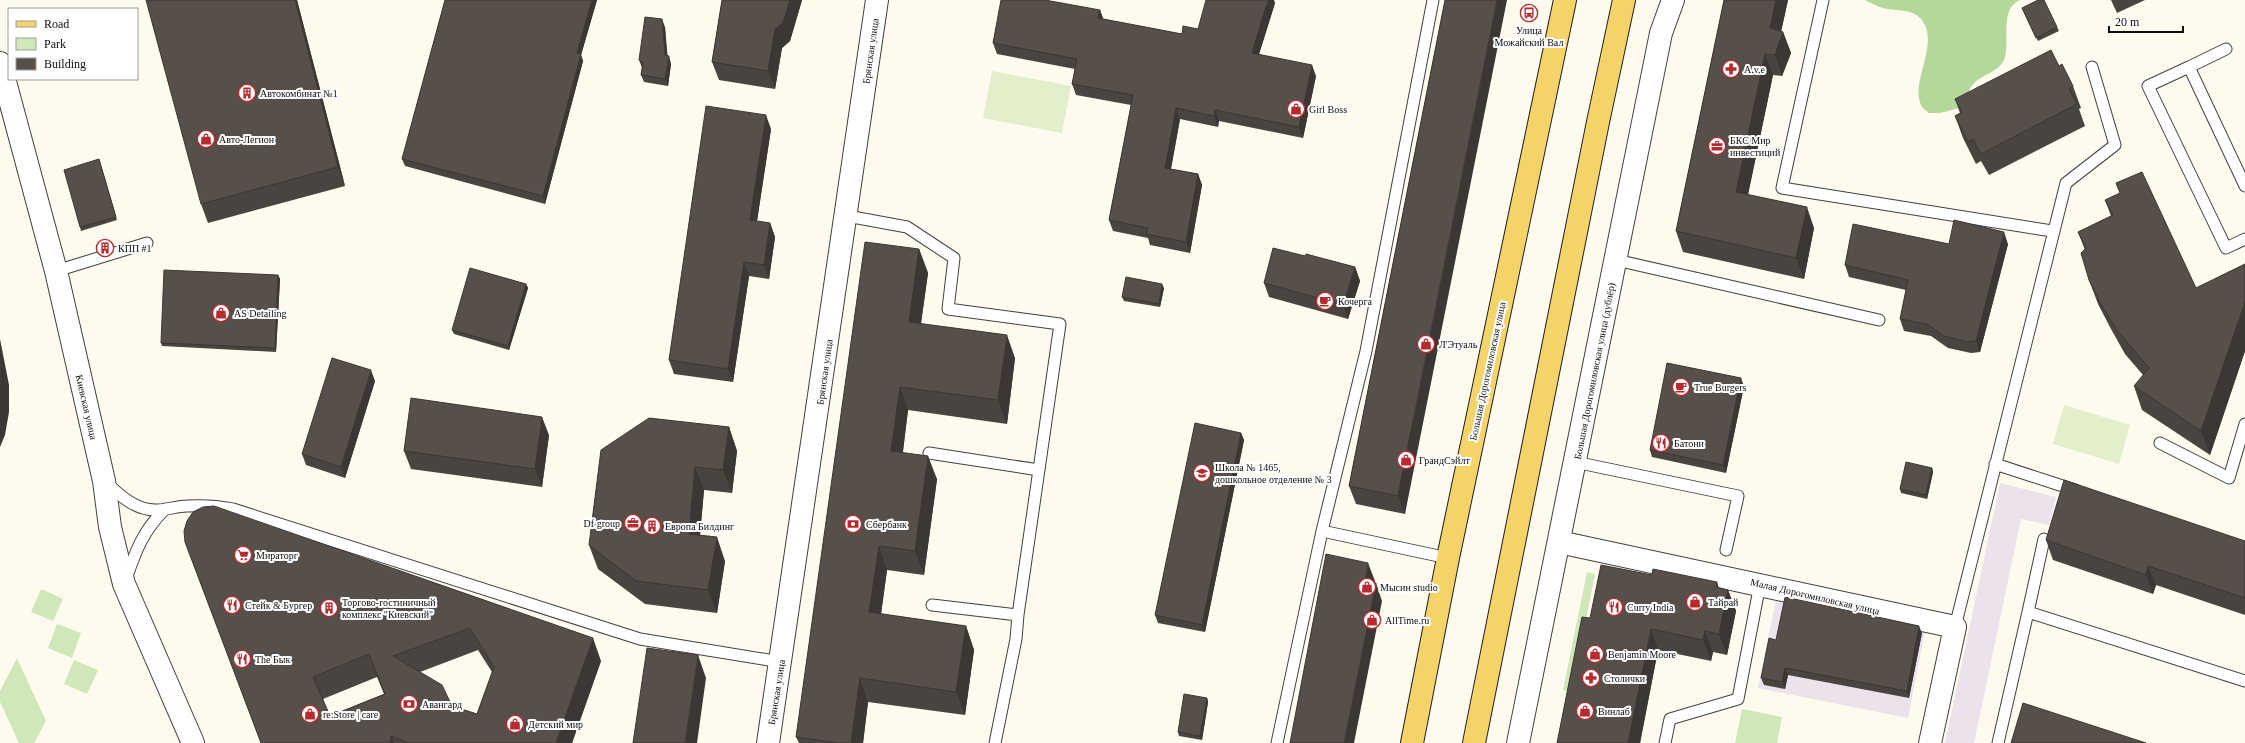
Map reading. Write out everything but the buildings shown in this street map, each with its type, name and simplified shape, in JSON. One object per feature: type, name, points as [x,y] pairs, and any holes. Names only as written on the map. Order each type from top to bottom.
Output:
[{"type":"main road","name":"Большая Дорогомиловская улица","points":[[1412,743],[1448,558],[1565,0]]},
{"type":"main road","points":[[1474,743],[1596,130],[1624,0]]},
{"type":"street","name":"Брянская улица","points":[[768,743],[847,216],[877,0]]},
{"type":"street","name":"Большая Дорогомиловская улица (дублёр)","points":[[1518,743],[1661,33],[1673,0]]},
{"type":"street","name":"Киевская улица","points":[[0,63],[56,271],[104,480],[110,527],[124,584],[193,743]]},
{"type":"street","name":"Малая Дорогомиловская улица","points":[[1559,542],[1955,627]]},
{"type":"street","points":[[1930,743],[1955,627]]},
{"type":"lane","points":[[1278,743],[1322,531],[1366,351],[1433,0]]},
{"type":"lane","points":[[1823,0],[1782,188],[2052,231]]},
{"type":"lane","points":[[2226,49],[2148,86],[2226,248],[2245,240]]},
{"type":"lane","points":[[1955,627],[2040,287],[2052,231],[2066,183],[2115,145],[2092,67]]},
{"type":"lane","points":[[2189,67],[2245,186]]},
{"type":"lane","points":[[847,216],[907,227],[954,258],[948,309],[1060,324],[1018,615],[1016,639],[995,743]]},
{"type":"lane","points":[[56,271],[147,243]]},
{"type":"lane","points":[[1616,260],[1879,320]]},
{"type":"lane","points":[[2160,444],[2229,478],[2245,424]]},
{"type":"lane","points":[[929,452],[1039,470]]},
{"type":"lane","points":[[1575,462],[1738,496],[1726,550]]},
{"type":"lane","points":[[1995,464],[2085,494]]},
{"type":"lane","points":[[104,480],[123,498],[143,508],[165,509],[186,506],[212,506],[234,509],[640,639],[781,662]]},
{"type":"lane","points":[[124,584],[138,545],[150,524],[165,509]]},
{"type":"lane","points":[[1322,531],[1448,558]]},
{"type":"lane","points":[[1998,743],[2044,539]]},
{"type":"lane","points":[[1665,743],[1670,719],[1738,699],[1760,584]]},
{"type":"lane","points":[[932,605],[1018,615]]},
{"type":"lane","points":[[2028,612],[2245,681]]},
{"type":"shaded area","points":[[2000,483],[2056,497],[2049,525],[2021,519],[1974,743],[1945,743]]},
{"type":"shaded area","points":[[1777,595],[1926,626],[1908,718],[1758,688]]},
{"type":"green space","points":[[1865,0],[2020,0],[2014,4],[2007,18],[2005,57],[1999,67],[1979,79],[1971,87],[1963,107],[1940,113],[1929,113],[1923,108],[1919,96],[1919,85],[1928,40],[1927,30],[1922,20],[1910,12],[1882,8]]},
{"type":"green space","points":[[992,71],[1071,86],[1062,133],[983,118]]},
{"type":"green space","points":[[2064,405],[2130,425],[2119,464],[2053,444]]},
{"type":"green space","points":[[1587,572],[1595,574],[1572,692],[1563,690]]},
{"type":"green space","points":[[41,589],[63,599],[53,621],[31,612]]},
{"type":"green space","points":[[57,624],[81,633],[72,658],[48,648]]},
{"type":"green space","points":[[17,658],[46,721],[34,743],[19,743],[0,702],[0,691]]},
{"type":"green space","points":[[74,660],[98,670],[87,694],[64,684]]},
{"type":"green space","points":[[1742,709],[1782,717],[1777,743],[1735,743]]},
{"type":"place","name":"Улица Можайский Вал","points":[[1529,13]]},
{"type":"place","name":"A.v.e","points":[[1731,69]]},
{"type":"place","name":"Автокомбинат №1","points":[[247,93]]},
{"type":"place","name":"Girl Boss","points":[[1296,109]]},
{"type":"place","name":"Авто-Легион","points":[[206,139]]},
{"type":"place","name":"БКС Мир инвестиций","points":[[1717,146]]},
{"type":"place","name":"КПП #1","points":[[105,248]]},
{"type":"place","name":"Кочерга","points":[[1325,301]]},
{"type":"place","name":"AS Detailing","points":[[221,313]]},
{"type":"place","name":"Л'Этуаль","points":[[1426,344]]},
{"type":"place","name":"True Burgers","points":[[1681,387]]},
{"type":"place","name":"Батони","points":[[1661,443]]},
{"type":"place","name":"ГрандСэйлт","points":[[1406,460]]},
{"type":"place","name":"Школа № 1465, дошкольное отделение № 3","points":[[1202,473]]},
{"type":"place","name":"Df group","points":[[633,523]]},
{"type":"place","name":"Сбербанк","points":[[853,524]]},
{"type":"place","name":"Европа Билдинг","points":[[652,526]]},
{"type":"place","name":"Мираторг","points":[[243,555]]},
{"type":"place","name":"Мысин studio","points":[[1367,587]]},
{"type":"place","name":"Тайрай","points":[[1695,602]]},
{"type":"place","name":"Стейк & Бургер","points":[[232,605]]},
{"type":"place","name":"Curry India","points":[[1614,607]]},
{"type":"place","name":"Торгово-гостиничный комплекс \"Киевский\"","points":[[329,608]]},
{"type":"place","name":"AllTime.ru","points":[[1372,620]]},
{"type":"place","name":"Benjamin Moore","points":[[1595,654]]},
{"type":"place","name":"The Бык","points":[[242,659]]},
{"type":"place","name":"Столички","points":[[1591,678]]},
{"type":"place","name":"Авангард","points":[[409,704]]},
{"type":"place","name":"Винлаб","points":[[1585,711]]},
{"type":"place","name":"re:Store | care","points":[[310,714]]},
{"type":"place","name":"Детский мир","points":[[515,724]]}]
